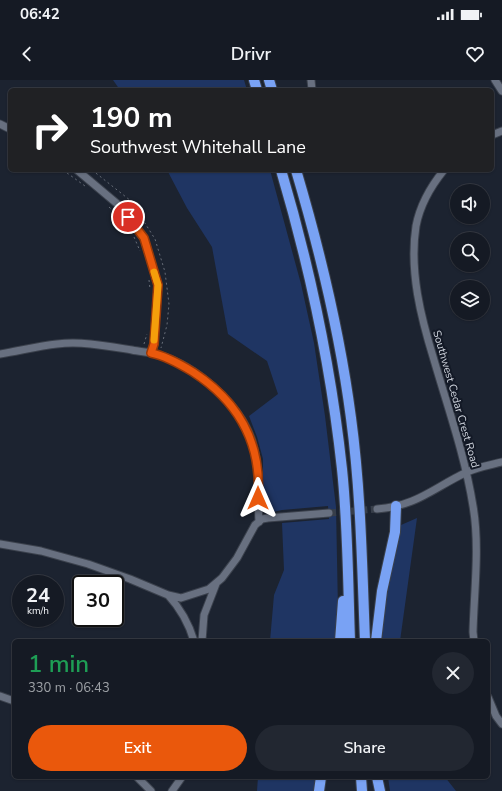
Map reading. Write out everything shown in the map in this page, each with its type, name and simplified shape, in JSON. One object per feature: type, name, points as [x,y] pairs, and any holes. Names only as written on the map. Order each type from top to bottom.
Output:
[{"type":"highway","points":[[282,172],[307,265],[325,349],[338,439],[347,537],[350,639]]},
{"type":"highway","points":[[297,172],[321,259],[334,318],[348,396],[360,518],[365,639]]},
{"type":"highway","points":[[376,639],[382,591],[395,532],[396,506]]},
{"type":"highway","points":[[340,639],[347,537]]},
{"type":"highway","points":[[318,791],[321,779]]},
{"type":"highway","points":[[361,779],[362,791]]},
{"type":"highway","points":[[376,779],[377,791]]},
{"type":"highway","points":[[377,779],[380,791]]},
{"type":"street","points":[[495,80],[502,90]]},
{"type":"street","points":[[79,172],[121,207],[144,238],[158,285],[154,344],[151,353]]},
{"type":"street","name":"Southwest Cedar Crest Road","points":[[442,172],[432,185],[420,211],[416,225],[414,254],[419,303],[425,331],[466,473],[473,507],[476,538],[474,639]]},
{"type":"street","points":[[0,354],[58,344],[95,344],[159,354],[200,376],[222,394],[240,417],[251,440],[258,464],[259,522]]},
{"type":"street","points":[[377,509],[414,501],[466,473],[478,468],[502,462]]},
{"type":"street","points":[[0,544],[41,551],[88,564],[168,595],[181,598],[209,589],[216,584],[227,573],[252,530],[259,522],[268,518],[329,513]]},
{"type":"street","points":[[202,639],[204,615],[216,584]]},
{"type":"street","points":[[168,595],[177,605],[191,630],[193,639]]},
{"type":"street","points":[[0,696],[12,700]]},
{"type":"street","points":[[490,702],[496,716],[502,724]]},
{"type":"street","points":[[139,779],[151,791]]},
{"type":"street","points":[[172,791],[181,779]]},
{"type":"path","points":[[66,172],[86,188]]},
{"type":"path","points":[[107,205],[117,215]]},
{"type":"path","points":[[134,236],[142,254]]},
{"type":"path","points":[[149,279],[150,291]]},
{"type":"path","points":[[142,352],[148,329]]},
{"type":"shaded area","points":[[113,80],[244,80],[246,88],[119,88]]},
{"type":"shaded area","points":[[168,172],[271,172],[301,284],[314,343],[325,416],[336,507],[338,610],[335,639],[270,639],[274,595],[284,570],[282,523],[329,519],[328,506],[273,512],[267,511],[263,508],[263,459],[249,416],[278,394],[267,361],[228,334],[212,247],[187,208]]},
{"type":"shaded area","points":[[417,518],[400,639],[382,639],[384,609],[401,525]]},
{"type":"shaded area","points":[[258,779],[316,779],[314,791],[257,791]]},
{"type":"shaded area","points":[[388,779],[447,779],[456,791],[390,791]]},
{"type":"tunnel","points":[[329,513],[377,509]]},
{"type":"slow traffic","points":[[154,272],[158,285],[154,340]]},
{"type":"route","points":[[128,217],[144,238],[158,285],[154,344],[151,353],[159,354],[200,376],[222,394],[240,417],[251,440],[258,464],[258,498]]}]
